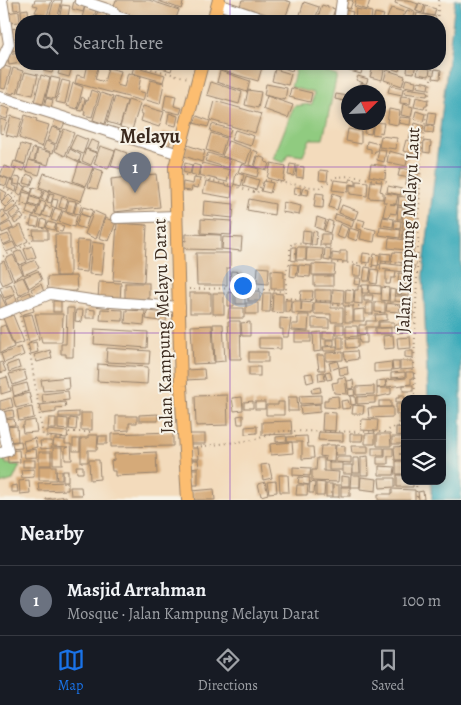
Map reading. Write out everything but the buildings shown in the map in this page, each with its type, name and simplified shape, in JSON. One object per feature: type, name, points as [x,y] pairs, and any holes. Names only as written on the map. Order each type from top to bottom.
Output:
[{"type":"main road","points":[[215,15],[218,2]]},
{"type":"main road","name":"Jalan Kampung Melayu Darat","points":[[188,500],[184,448],[176,174],[179,154],[200,70]]},
{"type":"street","points":[[0,64],[9,44],[2,0]]},
{"type":"street","points":[[80,0],[107,9],[115,15]]},
{"type":"street","points":[[340,15],[342,0]]},
{"type":"street","points":[[218,2],[253,15]]},
{"type":"street","points":[[0,97],[179,154]]},
{"type":"street","points":[[116,218],[177,216]]},
{"type":"street","points":[[0,314],[50,294],[98,301],[180,307]]},
{"type":"street","points":[[0,414],[8,450],[0,453]]},
{"type":"path","points":[[438,15],[439,0]]},
{"type":"path","points":[[155,70],[197,81]]},
{"type":"path","name":"Jalan Kampung Melayu Laut","points":[[415,395],[414,365],[421,156],[432,70]]},
{"type":"path","points":[[176,174],[231,184],[257,193],[264,180],[319,188],[336,177],[351,176],[387,182]]},
{"type":"path","points":[[0,186],[12,193],[22,207],[33,241],[0,258]]},
{"type":"path","points":[[361,306],[333,305],[331,302],[286,298],[286,272],[290,262],[290,247],[292,243],[332,247],[331,263],[359,263],[379,268],[379,262],[418,265]]},
{"type":"path","points":[[179,289],[249,288],[286,292]]},
{"type":"path","points":[[17,306],[31,359],[43,436],[67,440],[69,432],[90,432]]},
{"type":"path","points":[[184,448],[253,440],[282,431],[385,432],[394,426],[401,426]]},
{"type":"path","points":[[416,485],[417,500]]},
{"type":"green space","points":[[295,70],[322,70],[337,75],[323,139],[310,139],[303,156],[288,154],[284,163],[273,159],[294,106],[312,104],[314,93],[291,87]]},
{"type":"green space","points":[[5,453],[6,464],[20,465],[13,480],[0,484],[0,455]]},
{"type":"water","points":[[455,0],[461,0],[461,500],[432,500],[431,485],[446,485],[446,395],[428,395],[423,274]]},
{"type":"place","name":"Masjid Arrahman","points":[[135,193]]},
{"type":"district","name":"Melayu","points":[[150,136]]}]
